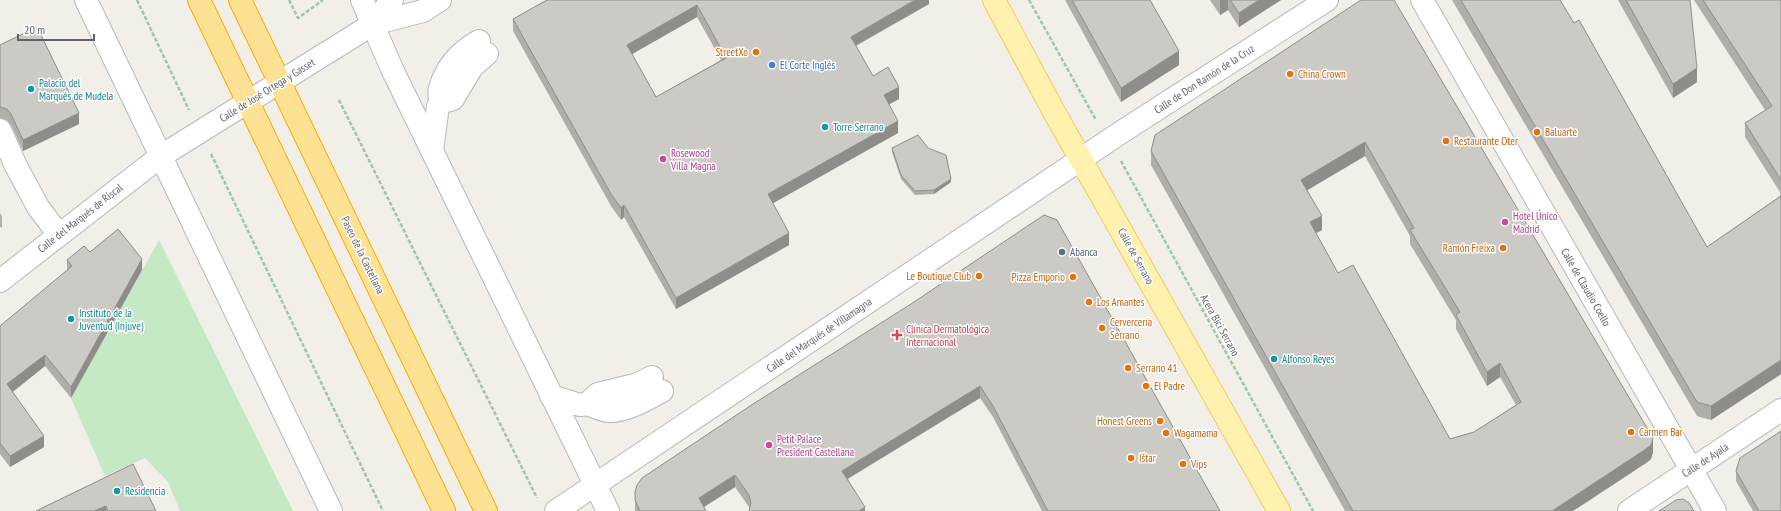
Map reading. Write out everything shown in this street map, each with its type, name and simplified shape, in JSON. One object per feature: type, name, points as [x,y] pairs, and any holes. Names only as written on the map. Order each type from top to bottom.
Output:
[{"type":"highway","points":[[199,0],[444,511]]},
{"type":"highway","name":"Paseo de la Castellana","points":[[240,0],[486,511]]},
{"type":"main road","name":"Calle de Serrano","points":[[994,0],[1278,511]]},
{"type":"street","points":[[86,0],[331,511]]},
{"type":"street","points":[[362,0],[393,71],[608,511]]},
{"type":"street","name":"Calle de José Ortega y Gasset","points":[[373,24],[392,0]]},
{"type":"street","points":[[373,24],[410,0]]},
{"type":"street","name":"Calle de José Ortega y Gasset","points":[[161,156],[373,24],[423,10],[440,0]]},
{"type":"street","name":"Calle de Don Ramón de la Cruz","points":[[1082,159],[1327,0]]},
{"type":"street","name":"Calle de Claudio Coello","points":[[1422,0],[1715,511]]},
{"type":"street","points":[[432,150],[438,106],[440,103],[453,99],[483,47]]},
{"type":"street","points":[[0,130],[16,166],[38,207],[59,235]]},
{"type":"street","name":"Calle del Marqués de Riscal","points":[[0,281],[161,156]]},
{"type":"street","name":"Calle del Marqués de Villamagna","points":[[548,507],[594,484],[647,451],[1082,159]]},
{"type":"street","points":[[551,396],[580,405],[587,404],[598,394],[636,385],[657,384]]},
{"type":"street","name":"Calle de Ayala","points":[[1629,511],[1781,410]]},
{"type":"street","points":[[589,511],[594,484]]},
{"type":"path","points":[[137,0],[383,511]]},
{"type":"path","points":[[289,0],[298,18],[323,0]]},
{"type":"path","points":[[1030,0],[1096,120],[1102,124]]},
{"type":"path","points":[[339,100],[548,507]]},
{"type":"path","name":"Acera Bici Serrano","points":[[1121,160],[1313,511]]},
{"type":"green space","points":[[159,240],[293,511],[180,511],[168,482],[145,458],[105,476],[71,398]]},
{"type":"building","points":[[547,0],[915,0],[851,37],[873,76],[888,67],[899,87],[884,95],[898,121],[768,194],[789,233],[676,298],[624,205],[621,208],[611,194],[513,19]],"holes":[[[697,5],[726,58],[656,97],[627,45]]]},
{"type":"building","points":[[1072,0],[1150,0],[1179,51],[1121,88]]},
{"type":"building","points":[[1230,0],[1259,0],[1239,13]]},
{"type":"building","points":[[1361,0],[1394,0],[1653,438],[1651,445],[1552,511],[1353,511],[1151,151],[1155,135]],"holes":[[[1365,142],[1414,228],[1410,230],[1460,312],[1456,315],[1487,372],[1500,363],[1521,402],[1474,432],[1450,439],[1353,265],[1338,273],[1310,222],[1322,216],[1301,180]]]},
{"type":"building","points":[[1461,0],[1560,0],[1574,23],[1579,20],[1707,247],[1781,196],[1781,360],[1711,406],[1697,402]]},
{"type":"building","points":[[1626,0],[1690,0],[1697,68],[1673,84]]},
{"type":"building","points":[[1703,0],[1781,0],[1781,180],[1745,123],[1772,106]]},
{"type":"building","name":"Palacio del Marqués de Mudela","points":[[37,27],[79,113],[23,140],[11,114],[7,109],[0,107],[0,45]]},
{"type":"building","points":[[918,135],[928,148],[946,155],[951,179],[934,190],[915,191],[901,175],[892,148]]},
{"type":"building","points":[[1044,215],[1057,220],[1220,511],[1048,511],[993,406],[980,386],[842,471],[865,507],[859,511],[749,511],[751,503],[749,495],[735,475],[699,498],[706,511],[640,511],[635,500],[635,492],[637,485],[642,478],[753,404],[911,304]]},
{"type":"building","points":[[118,229],[142,259],[71,387],[45,355],[7,384],[44,436],[10,456],[0,443],[0,326],[72,266],[67,260],[84,246],[90,252]]},
{"type":"building","points":[[1781,431],[1781,511],[1759,511],[1736,471],[1740,458]]},
{"type":"building","name":"Residencia","points":[[133,464],[156,511],[108,511],[106,506],[94,511],[36,511]]},
{"type":"building","points":[[1683,499],[1689,503],[1694,511],[1659,511],[1676,500]]},
{"type":"place","name":"StreetXo","points":[[756,52]]},
{"type":"place","name":"El Corte Inglés","points":[[772,65]]},
{"type":"place","name":"China Crown","points":[[1290,74]]},
{"type":"place","name":"Palacio del Marqués de Mudela","points":[[31,89]]},
{"type":"place","name":"Torre Serrano","points":[[825,127]]},
{"type":"place","name":"Baluarte","points":[[1537,132]]},
{"type":"place","name":"Restaurante Oter","points":[[1446,141]]},
{"type":"place","name":"Rosewood Villa Magna","points":[[663,159]]},
{"type":"place","name":"Hotel Único Madrid","points":[[1505,222]]},
{"type":"place","name":"Ramón Freixa","points":[[1503,248]]},
{"type":"place","name":"Abanca","points":[[1062,252]]},
{"type":"place","name":"Le Boutique Club","points":[[979,276]]},
{"type":"place","name":"Pizza Emporio","points":[[1073,277]]},
{"type":"place","name":"Los Amantes","points":[[1089,302]]},
{"type":"place","name":"Instituto de la Juventud (Injuve)","points":[[71,319]]},
{"type":"place","name":"Cervercería Serrano","points":[[1102,328]]},
{"type":"place","name":"Clínica Dermatológica Internacional","points":[[897,335]]},
{"type":"place","name":"Alfonso Reyes","points":[[1274,359]]},
{"type":"place","name":"Serrano 41","points":[[1128,368]]},
{"type":"place","name":"El Padre","points":[[1146,386]]},
{"type":"place","name":"Honest Greens","points":[[1160,421]]},
{"type":"place","name":"Carmen Bar","points":[[1631,432]]},
{"type":"place","name":"Wagamama","points":[[1166,433]]},
{"type":"place","name":"Petit Palace President Castellana","points":[[769,445]]},
{"type":"place","name":"Ištar","points":[[1131,458]]},
{"type":"place","name":"Vips","points":[[1183,464]]},
{"type":"place","name":"Residencia","points":[[117,491]]}]
